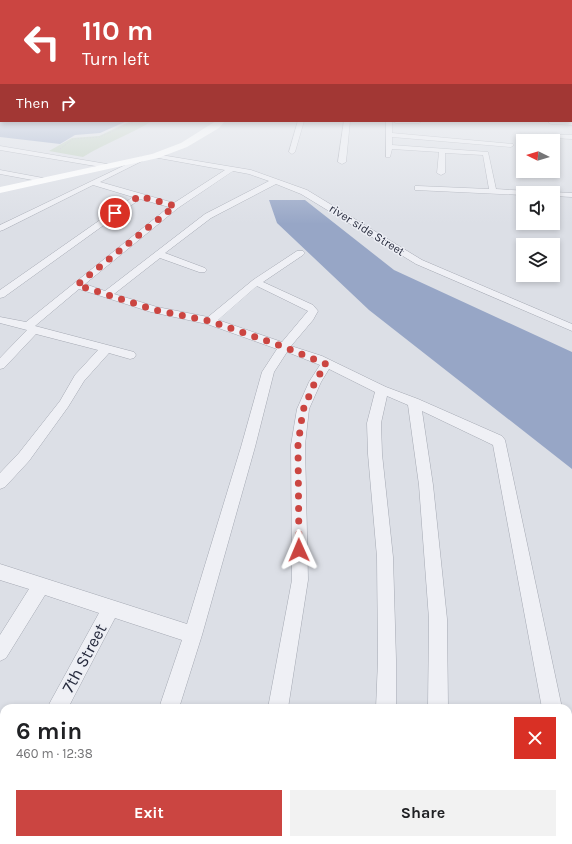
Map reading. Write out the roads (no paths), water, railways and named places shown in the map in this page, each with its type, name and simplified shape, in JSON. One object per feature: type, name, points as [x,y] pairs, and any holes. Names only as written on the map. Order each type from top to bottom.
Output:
[{"type":"main road","points":[[0,190],[155,156],[183,145]]},
{"type":"street","points":[[292,152],[294,145]]},
{"type":"street","points":[[342,162],[344,145]]},
{"type":"street","points":[[388,156],[388,147],[486,153],[493,192]]},
{"type":"street","points":[[0,148],[107,166]]},
{"type":"street","points":[[441,173],[442,150]]},
{"type":"street","name":"river side Street","points":[[155,156],[234,168],[276,180],[304,192],[419,262],[572,328]]},
{"type":"street","points":[[0,228],[142,159]]},
{"type":"street","points":[[0,365],[31,328],[77,285],[175,206],[234,168]]},
{"type":"street","points":[[0,172],[43,180]]},
{"type":"street","points":[[107,294],[208,216],[276,180]]},
{"type":"street","points":[[93,183],[175,206]]},
{"type":"street","points":[[418,188],[516,193]]},
{"type":"street","points":[[560,194],[572,195]]},
{"type":"street","points":[[0,295],[139,196]]},
{"type":"street","points":[[210,321],[256,282],[300,253]]},
{"type":"street","points":[[159,254],[202,270]]},
{"type":"street","points":[[170,704],[193,635],[248,448],[268,372],[284,347],[309,318],[313,311],[309,307],[256,282]]},
{"type":"street","points":[[77,285],[155,310],[210,321],[284,347],[326,364],[382,390],[414,402],[494,438],[499,442],[551,704]]},
{"type":"street","points":[[0,320],[130,355]]},
{"type":"street","points":[[0,483],[24,457],[64,404],[79,378],[107,348]]},
{"type":"street","points":[[279,704],[300,580],[298,445],[303,410],[315,382],[326,364]]},
{"type":"street","points":[[382,390],[374,423],[374,454],[385,557],[386,704]]},
{"type":"street","points":[[414,402],[426,485],[438,619],[438,704]]},
{"type":"street","points":[[0,572],[193,635]]},
{"type":"street","points":[[0,652],[40,586]]},
{"type":"street","name":"7th Street","points":[[59,704],[111,608]]},
{"type":"water","points":[[269,200],[305,200],[394,270],[572,352],[572,469],[369,310],[277,223]]}]
